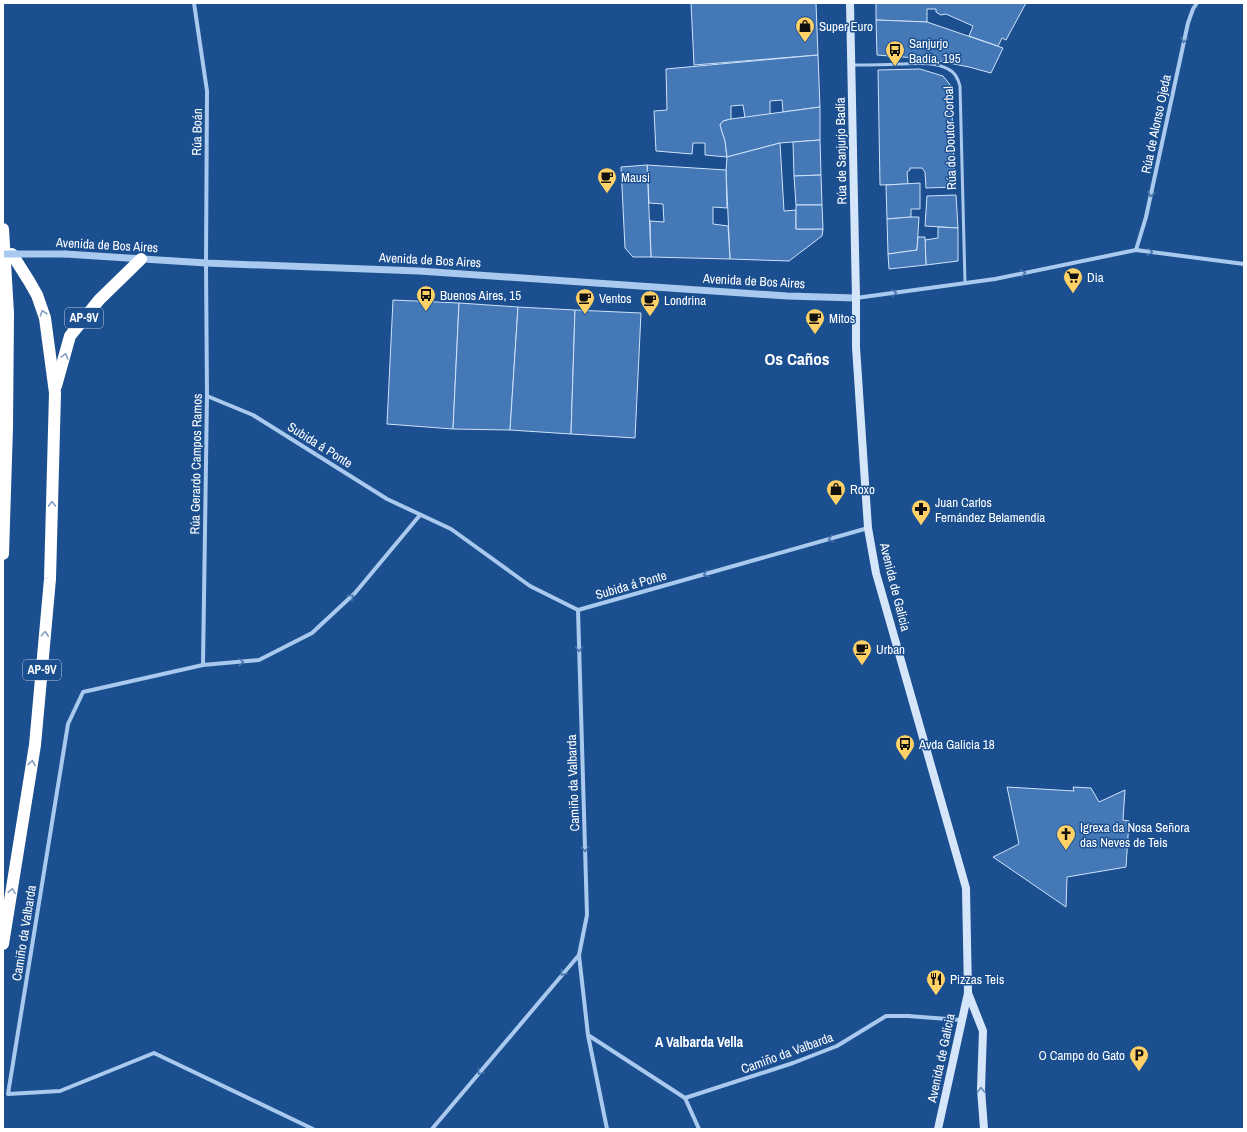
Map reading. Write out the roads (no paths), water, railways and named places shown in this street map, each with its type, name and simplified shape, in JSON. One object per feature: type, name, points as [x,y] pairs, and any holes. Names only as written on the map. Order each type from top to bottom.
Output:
[{"type":"highway","points":[[3,229],[8,328],[3,554]]},
{"type":"highway","name":"AP-9V","points":[[3,944],[35,745],[50,579],[54,393],[45,318],[37,295],[29,281],[7,254]]},
{"type":"highway","name":"AP-9V","points":[[54,393],[70,336],[100,300],[141,259]]},
{"type":"main road","name":"Rúa de Sanjurjo Badía","points":[[850,3],[856,298]]},
{"type":"main road","name":"Avenida de Galicia","points":[[856,298],[856,348],[868,528],[876,573],[966,888],[968,993],[938,1129]]},
{"type":"main road","name":"Avenida de Galicia","points":[[968,993],[983,1031],[981,1090],[984,1129]]},
{"type":"street","name":"Rúa Boán","points":[[194,3],[207,91],[206,263]]},
{"type":"street","name":"Rúa de Alonso Ojeda","points":[[1136,250],[1146,217],[1188,23],[1197,3]]},
{"type":"street","points":[[856,298],[995,279],[1136,250],[1244,264]]},
{"type":"street","name":"Avenida de Bos Aires","points":[[7,254],[65,254],[206,263],[420,271],[787,296],[856,298]]},
{"type":"street","name":"Rúa Gerardo Campos Ramos","points":[[202,665],[207,396],[206,263]]},
{"type":"street","name":"Subida á Ponte","points":[[207,396],[253,415],[387,498],[451,529],[530,586],[578,610],[868,528]]},
{"type":"street","points":[[202,665],[259,660],[312,633],[356,593],[420,515]]},
{"type":"street","name":"Camiño da Valbarda","points":[[578,610],[587,915],[579,955],[588,1035],[607,1129]]},
{"type":"street","name":"Camiño da Valbarda","points":[[202,665],[83,692],[68,724],[8,1094],[60,1091],[154,1053],[313,1129]]},
{"type":"street","name":"Camiño da Valbarda","points":[[432,1129],[579,955]]},
{"type":"street","name":"Camiño da Valbarda","points":[[685,1098],[793,1063],[837,1046],[886,1016],[961,1020]]},
{"type":"street","points":[[588,1035],[685,1098],[699,1129]]},
{"type":"lane","name":"Rúa do Doutor Corbal","points":[[852,65],[927,64],[949,69],[958,79],[960,86],[965,283]]},
{"type":"place","name":"Super Euro","points":[[805,43]]},
{"type":"place","name":"Sanjurjo Badía, 195","points":[[895,67]]},
{"type":"place","name":"Mausi","points":[[607,194]]},
{"type":"place","name":"Dia","points":[[1073,294]]},
{"type":"place","name":"Buenos Aires, 15","points":[[426,312]]},
{"type":"place","name":"Ventos","points":[[585,315]]},
{"type":"place","name":"Londrina","points":[[650,317]]},
{"type":"place","name":"Mitos","points":[[815,335]]},
{"type":"place","name":"Roxo","points":[[836,506]]},
{"type":"place","name":"Juan Carlos Fernández Belamendia","points":[[921,526]]},
{"type":"place","name":"Urban","points":[[862,666]]},
{"type":"place","name":"Avda Galicia 18","points":[[905,761]]},
{"type":"place","name":"Igrexa da Nosa Señora das Neves de Teis","points":[[1066,851]]},
{"type":"place","name":"Pizzas Teis","points":[[936,996]]},
{"type":"place","name":"O Campo do Gato","points":[[1139,1072]]},
{"type":"district","name":"Os Caños","points":[[797,358]]},
{"type":"district","name":"A Valbarda Vella","points":[[699,1042]]}]
